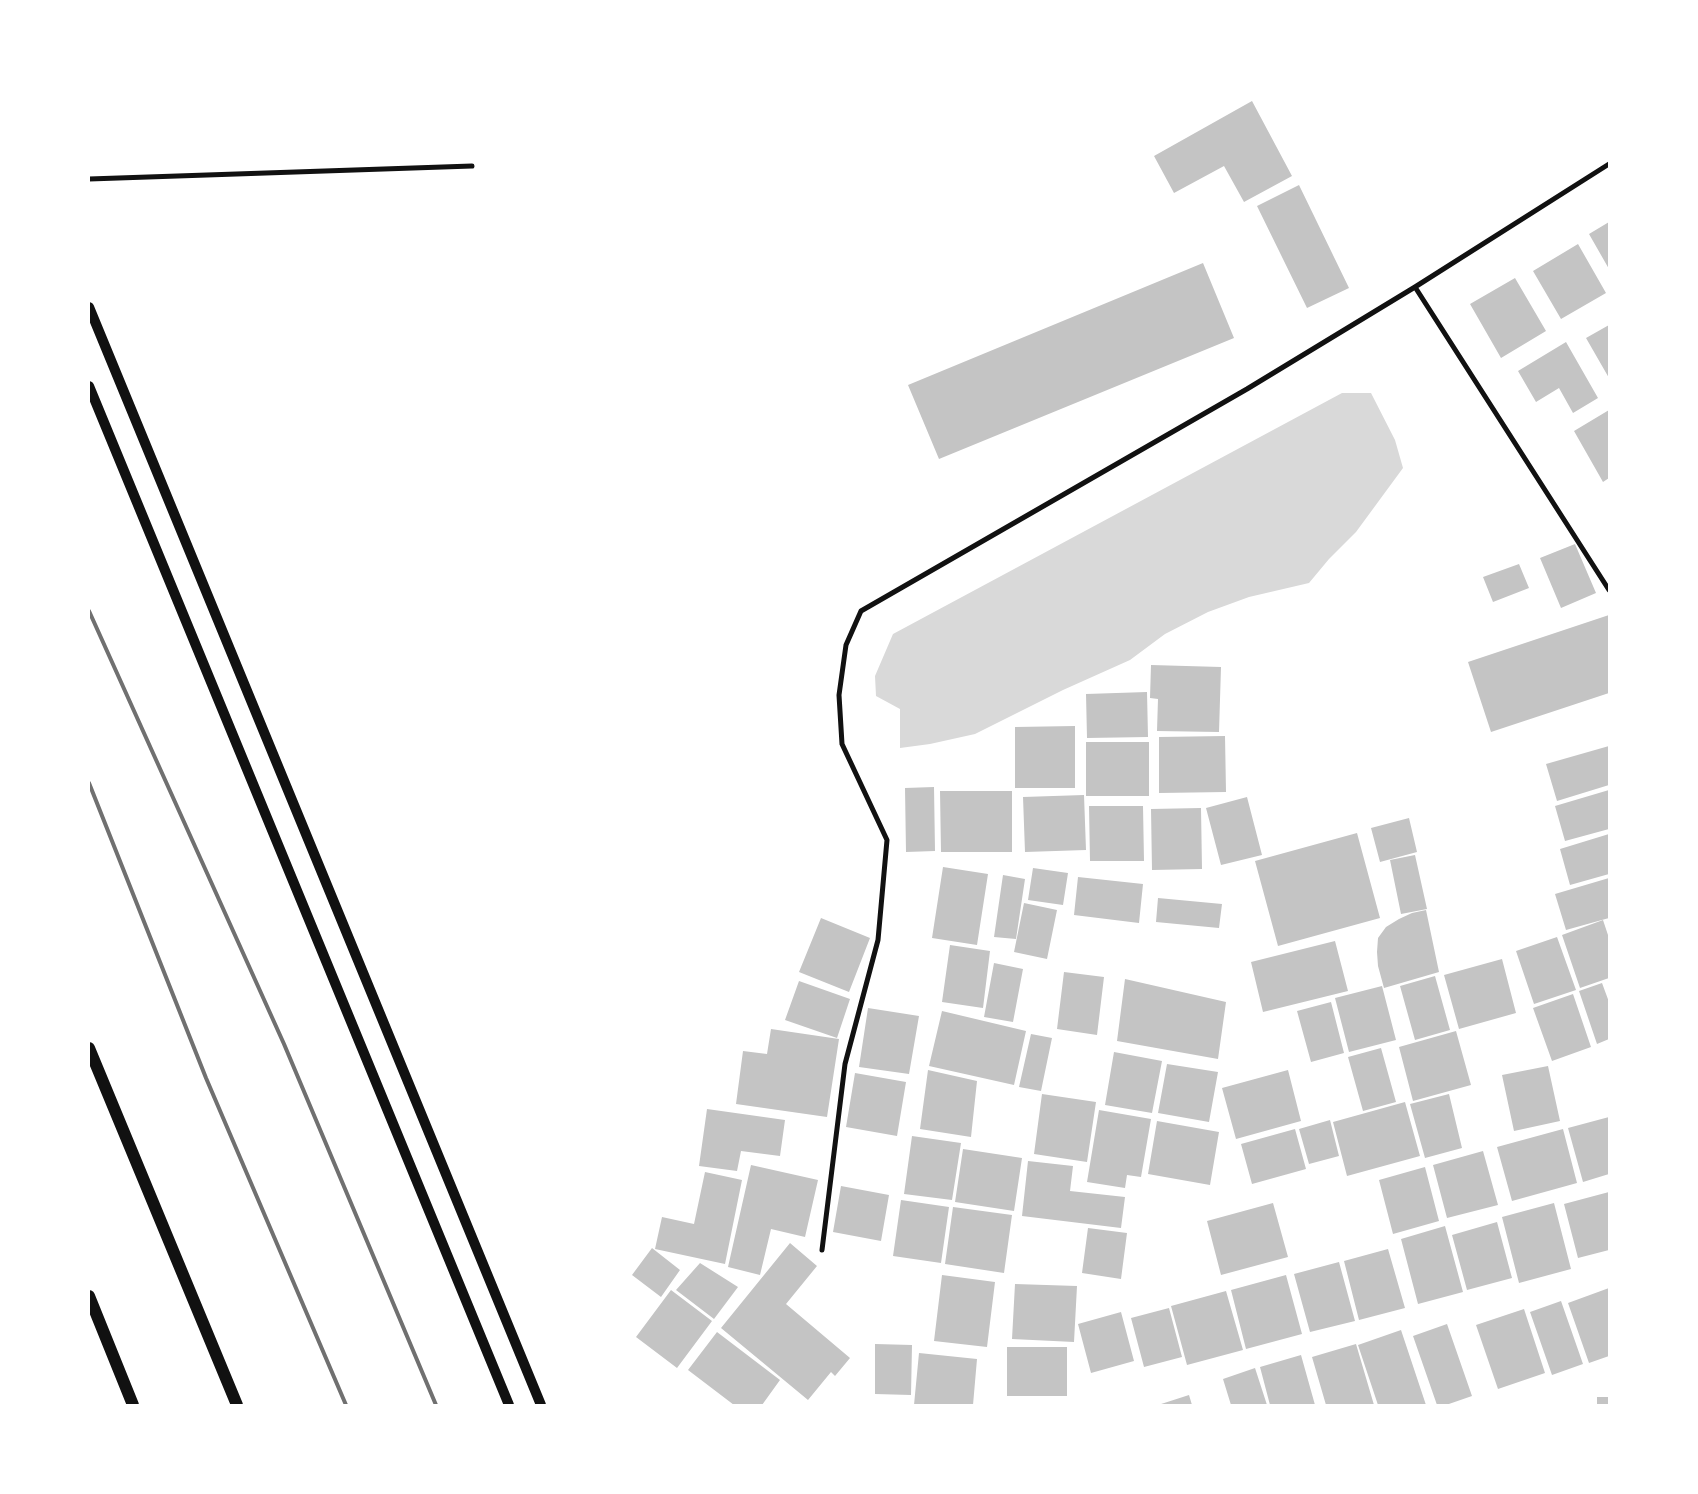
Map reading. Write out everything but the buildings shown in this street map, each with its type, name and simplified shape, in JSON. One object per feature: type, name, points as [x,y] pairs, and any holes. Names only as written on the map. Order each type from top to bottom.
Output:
[{"type":"main road","points":[[89,307],[541,1405]]},
{"type":"main road","points":[[89,386],[509,1405]]},
{"type":"main road","points":[[89,1048],[236,1405]]},
{"type":"main road","points":[[89,1296],[133,1405]]},
{"type":"main road","points":[[206,1330],[245,1405]]},
{"type":"street","points":[[822,1250],[845,1064],[878,940],[888,840],[842,744],[839,696],[846,645],[861,611],[1247,389],[1609,164]]},
{"type":"street","points":[[89,179],[472,166]]},
{"type":"street","points":[[1415,286],[1609,590]]},
{"type":"shaded area","points":[[1342,393],[1371,393],[1395,440],[1403,468],[1356,532],[1329,559],[1309,583],[1249,597],[1208,612],[1165,634],[1130,660],[1063,690],[975,734],[930,744],[900,748],[900,709],[876,696],[875,676],[893,634]]},
{"type":"railway","points":[[89,611],[284,1044],[436,1405]]},
{"type":"railway","points":[[89,783],[206,1078],[346,1405]]}]
